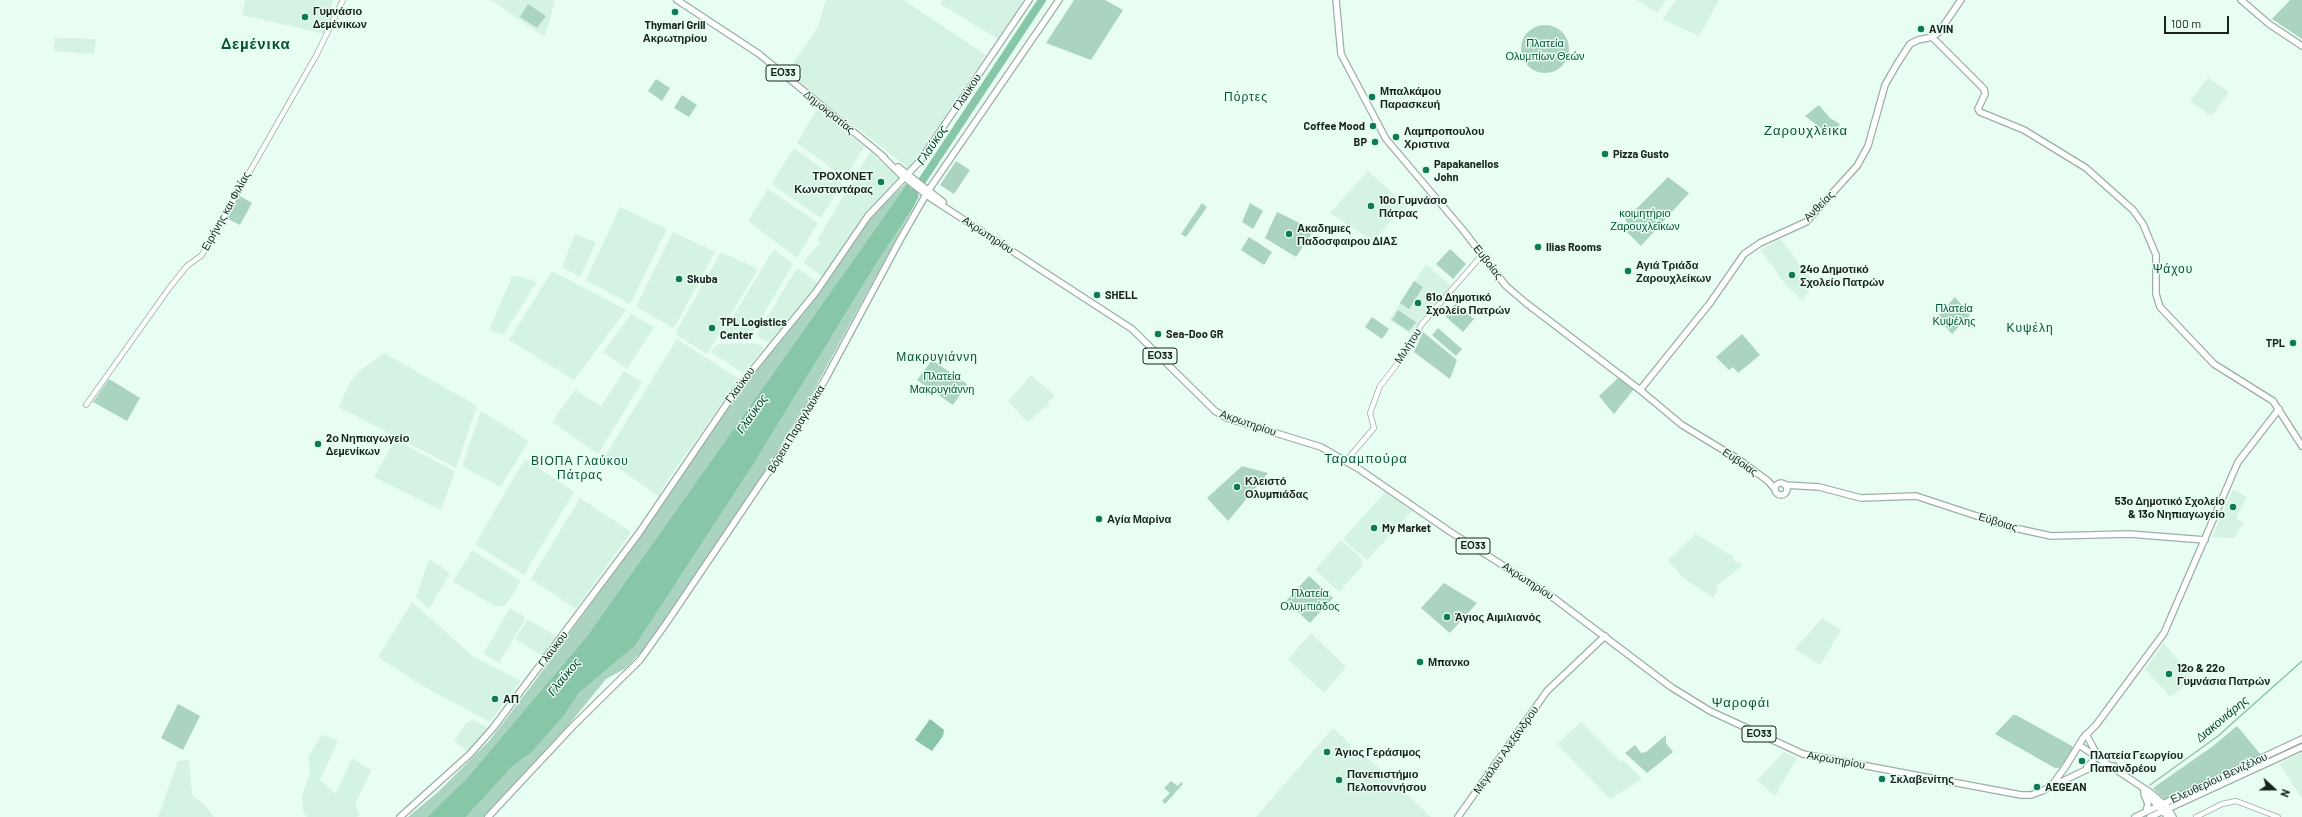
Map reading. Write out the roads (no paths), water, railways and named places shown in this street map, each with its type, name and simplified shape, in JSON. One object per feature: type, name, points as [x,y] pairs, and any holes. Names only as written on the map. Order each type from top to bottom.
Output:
[{"type":"main road","name":"Δημοκρατίας","points":[[677,0],[759,54],[909,179]]},
{"type":"main road","name":"Γλαύκου","points":[[400,817],[452,772],[483,740],[539,668],[639,533],[737,389],[813,296],[868,216],[909,179],[1030,0]]},
{"type":"main road","points":[[926,192],[1058,0]]},
{"type":"main road","name":"Ευβοίας","points":[[1336,0],[1341,54],[1386,139],[1506,285],[1520,298],[1640,390],[1682,426],[1732,455],[1776,486]]},
{"type":"main road","points":[[1961,0],[1939,32],[1932,37],[1984,89],[1979,111],[2024,130],[2086,168],[2128,206],[2143,224],[2156,255],[2156,294],[2160,307],[2214,364],[2263,393],[2279,409],[2290,430],[2302,446]]},
{"type":"main road","points":[[2241,0],[2269,24],[2302,46]]},
{"type":"main road","name":"Ανθείας","points":[[1640,390],[1710,303],[1744,254],[1760,243],[1806,222],[1857,166],[1868,146],[1884,85],[1910,44],[1918,40],[1932,37]]},
{"type":"main road","name":"Ακρωτηρίου","points":[[909,179],[948,208],[1132,329],[1208,406],[1219,414],[1315,445],[1346,461],[1380,482],[1454,535],[1548,594],[1697,704],[1803,754],[2021,795],[2031,795],[2047,789]]},
{"type":"main road","name":"Βόρεια Παραγλαύκια","points":[[488,817],[573,726],[643,656],[786,447],[826,378],[926,192]]},
{"type":"main road","points":[[2047,789],[2068,764],[2086,734],[2096,725],[2164,633],[2240,459],[2279,409]]},
{"type":"main road","points":[[1786,491],[1784,485],[1776,486],[1779,495],[1784,494],[1786,491],[1795,486]]},
{"type":"main road","name":"Εύβοιας","points":[[1784,485],[1822,488],[1861,498],[1920,497],[2010,527],[2051,536],[2129,534],[2205,540]]},
{"type":"main road","name":"Μεγάλου Αλεξάνδρου","points":[[1458,817],[1527,718],[1554,683],[1605,636]]},
{"type":"main road","points":[[2086,734],[2095,754],[2093,761],[2086,768]]},
{"type":"main road","name":"Ελευθερίου Βενιζέλου","points":[[2164,807],[2302,739]]},
{"type":"main road","points":[[2079,745],[2114,766],[2164,807],[2173,817]]},
{"type":"main road","name":"Ελευθερίου Βενιζέλου","points":[[2136,817],[2148,814],[2302,747]]},
{"type":"main road","points":[[2068,764],[2069,769],[2077,774]]},
{"type":"main road","name":"ΕΟ33","points":[[2047,789],[2086,768],[2098,765],[2114,766]]},
{"type":"main road","points":[[2133,781],[2164,807],[2168,817]]},
{"type":"main road","points":[[2142,789],[2148,802],[2148,814]]},
{"type":"street","name":"Ειρήνης και Φιλίας","points":[[86,405],[170,287],[187,266],[202,255],[317,54],[343,0]]},
{"type":"street","name":"Μιλήτου","points":[[1346,461],[1374,428],[1370,413],[1380,386],[1406,353],[1421,325],[1482,255]]},
{"type":"street","points":[[2196,817],[2222,804],[2236,801],[2278,817]]},
{"type":"water","points":[[907,184],[919,196],[913,208],[876,264],[753,465],[635,646],[579,693],[563,717],[531,753],[514,765],[466,817],[427,817],[466,779],[587,636]]},
{"type":"waterway","name":"Γλαύκος","points":[[910,199],[1042,0]]},
{"type":"waterway","name":"Διακονιάρης","points":[[2150,785],[2218,736],[2302,661]]},
{"type":"place","name":"Thymari Grill Ακρωτηρίου","points":[[675,12]]},
{"type":"place","name":"Γυμνάσιο Δεμένικων","points":[[305,17]]},
{"type":"place","name":"AVIN","points":[[1921,29]]},
{"type":"place","name":"Μπαλκάμου Παρασκευή","points":[[1372,97]]},
{"type":"place","name":"Coffee Mood","points":[[1373,126]]},
{"type":"place","name":"Λαμπροπουλου Χριστινα","points":[[1396,137]]},
{"type":"place","name":"BP","points":[[1375,142]]},
{"type":"place","name":"Pizza Gusto","points":[[1605,154]]},
{"type":"place","name":"Papakanellos John","points":[[1426,170]]},
{"type":"place","name":"ΤΡΟΧΟΝΕΤ Κωνσταντάρας","points":[[881,182]]},
{"type":"place","name":"10ο Γυμνάσιο Πάτρας","points":[[1371,206]]},
{"type":"place","name":"Ακαδημιες Παδοσφαιρου ΔΙΑΣ","points":[[1289,234]]},
{"type":"place","name":"Ilias Rooms","points":[[1538,247]]},
{"type":"place","name":"Αγιά Τριάδα Ζαρουχλείκων","points":[[1628,271]]},
{"type":"place","name":"24ο Δημοτικό Σχολείο Πατρών","points":[[1792,275]]},
{"type":"place","name":"Skuba","points":[[679,279]]},
{"type":"place","name":"SHELL","points":[[1097,295]]},
{"type":"place","name":"61ο Δημοτικό Σχολείο Πατρών","points":[[1418,303]]},
{"type":"place","name":"TPL Logistics Center","points":[[712,328]]},
{"type":"place","name":"Sea-Doo GR","points":[[1158,334]]},
{"type":"place","name":"TPL","points":[[2293,343]]},
{"type":"place","name":"2ο Νηπιαγωγείο Δεμενίκων","points":[[318,444]]},
{"type":"place","name":"Κλειστό Ολυμπιάδας","points":[[1237,487]]},
{"type":"place","name":"53ο Δημοτικό Σχολείο & 13ο Νηπιαγωγείο","points":[[2233,507]]},
{"type":"place","name":"Αγία Μαρίνα","points":[[1099,519]]},
{"type":"place","name":"My Market","points":[[1374,528]]},
{"type":"place","name":"Άγιος Αιμιλιανός","points":[[1447,617]]},
{"type":"place","name":"Μπανκο","points":[[1420,662]]},
{"type":"place","name":"12ο & 22ο Γυμνάσια Πατρών","points":[[2169,674]]},
{"type":"place","name":"ΑΠ","points":[[495,699]]},
{"type":"place","name":"Άγιος Γεράσιμος","points":[[1327,752]]},
{"type":"place","name":"Πλατεία Γεωργίου Παπανδρέου","points":[[2082,761]]},
{"type":"place","name":"Σκλαβενίτης","points":[[1882,779]]},
{"type":"place","name":"Πανεπιστήμιο Πελοποννήσου","points":[[1339,780]]},
{"type":"place","name":"AEGEAN","points":[[2037,787]]},
{"type":"district","name":"Δεμένικα","points":[[256,44]]},
{"type":"district","name":"Πόρτες","points":[[1246,97]]},
{"type":"district","name":"Ζαρουχλέικα","points":[[1806,131]]},
{"type":"district","name":"Ψάχου","points":[[2173,269]]},
{"type":"district","name":"Κυψέλη","points":[[2030,328]]},
{"type":"district","name":"Μακρυγιάννη","points":[[937,357]]},
{"type":"district","name":"Ταραμπούρα","points":[[1366,459]]},
{"type":"district","name":"ΒΙΟΠΑ Γλαύκου Πάτρας","points":[[580,468]]},
{"type":"district","name":"Ψαροφάι","points":[[1741,703]]},
{"type":"park label","name":"Πλατεία Ολυμπίων Θεών","points":[[1545,49]]},
{"type":"park label","name":"κοιμητήριο Ζαρουχλεΐκων","points":[[1645,219]]},
{"type":"park label","name":"Πλατεία Κυψέλης","points":[[1954,314]]},
{"type":"park label","name":"Πλατεία Μακρυγιάννη","points":[[942,382]]},
{"type":"park label","name":"Πλατεία Ολυμπιάδος","points":[[1310,599]]}]
